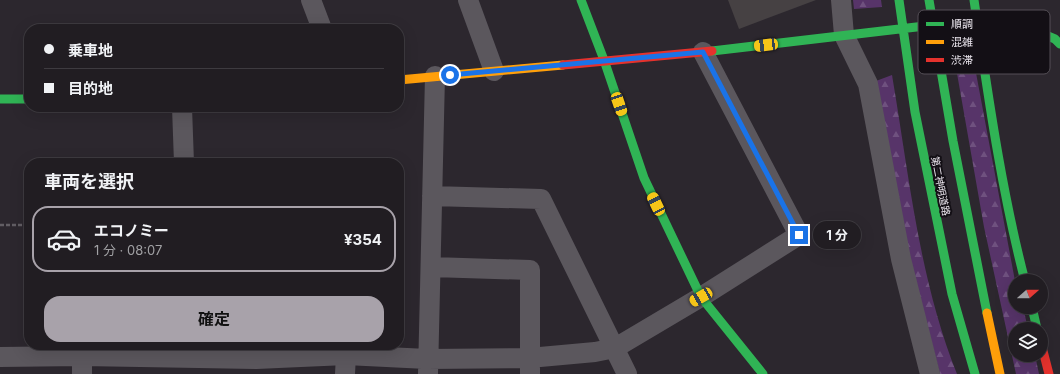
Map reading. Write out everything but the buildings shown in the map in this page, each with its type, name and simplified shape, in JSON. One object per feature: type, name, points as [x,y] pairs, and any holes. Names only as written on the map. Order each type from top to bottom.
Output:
[{"type":"main road","points":[[581,0],[604,60],[644,178],[701,297],[763,374]]},
{"type":"main road","name":"第二神明道路","points":[[900,0],[915,112],[952,294],[975,374]]},
{"type":"main road","name":"第二神明道路","points":[[929,0],[931,10]]},
{"type":"main road","points":[[974,0],[975,10]]},
{"type":"main road","points":[[404,79],[703,52],[918,27]]},
{"type":"main road","points":[[1050,37],[1060,44]]},
{"type":"main road","name":"第二神明道路","points":[[941,74],[978,280],[1000,374]]},
{"type":"main road","points":[[984,74],[1016,247],[1023,274]]},
{"type":"main road","points":[[0,99],[24,99]]},
{"type":"main road","points":[[1046,362],[1049,374]]},
{"type":"street","points":[[311,0],[320,24]]},
{"type":"street","points":[[468,0],[494,71]]},
{"type":"street","points":[[840,0],[844,36],[868,84],[901,259],[930,374]]},
{"type":"street","points":[[0,357],[82,365],[169,359],[256,367],[346,365],[530,366],[615,348],[701,297],[799,235],[703,52]]},
{"type":"street","points":[[428,366],[432,267],[435,76]]},
{"type":"street","points":[[182,112],[184,158]]},
{"type":"street","points":[[432,196],[541,200],[627,374]]},
{"type":"street","points":[[432,267],[530,270],[530,366]]},
{"type":"path","points":[[0,225],[24,225]]},
{"type":"green space","points":[[853,0],[881,0],[882,7],[854,9]]},
{"type":"green space","points":[[957,74],[976,74],[1014,274],[1008,274],[1008,314],[1025,314],[1026,322],[1008,322],[1008,337],[984,227]]},
{"type":"green space","points":[[892,75],[910,189],[924,264],[944,338],[957,374],[940,374],[904,237],[876,81]]},
{"type":"green space","points":[[1013,362],[1036,362],[1039,374],[1016,374]]},
{"type":"traffic: fast","points":[[581,0],[604,60],[644,178],[701,297],[763,374]]},
{"type":"traffic: fast","points":[[899,0],[915,112],[952,294],[975,374]]},
{"type":"traffic: fast","points":[[929,0],[931,10]]},
{"type":"traffic: fast","points":[[974,0],[976,10]]},
{"type":"traffic: fast","points":[[712,51],[918,27]]},
{"type":"traffic: fast","points":[[1050,37],[1060,44]]},
{"type":"traffic: fast","points":[[942,74],[953,141],[987,313]]},
{"type":"traffic: fast","points":[[985,74],[1002,176],[1023,274]]},
{"type":"traffic: fast","points":[[0,99],[24,99]]},
{"type":"traffic: fast","points":[[1034,314],[1035,322]]},
{"type":"traffic: slow","points":[[404,80],[563,65]]},
{"type":"traffic: slow","points":[[987,313],[1000,374]]},
{"type":"traffic: jam","points":[[563,65],[712,51]]},
{"type":"traffic: jam","points":[[1046,362],[1049,374]]},
{"type":"route","points":[[450,75],[703,52],[799,235]]}]
